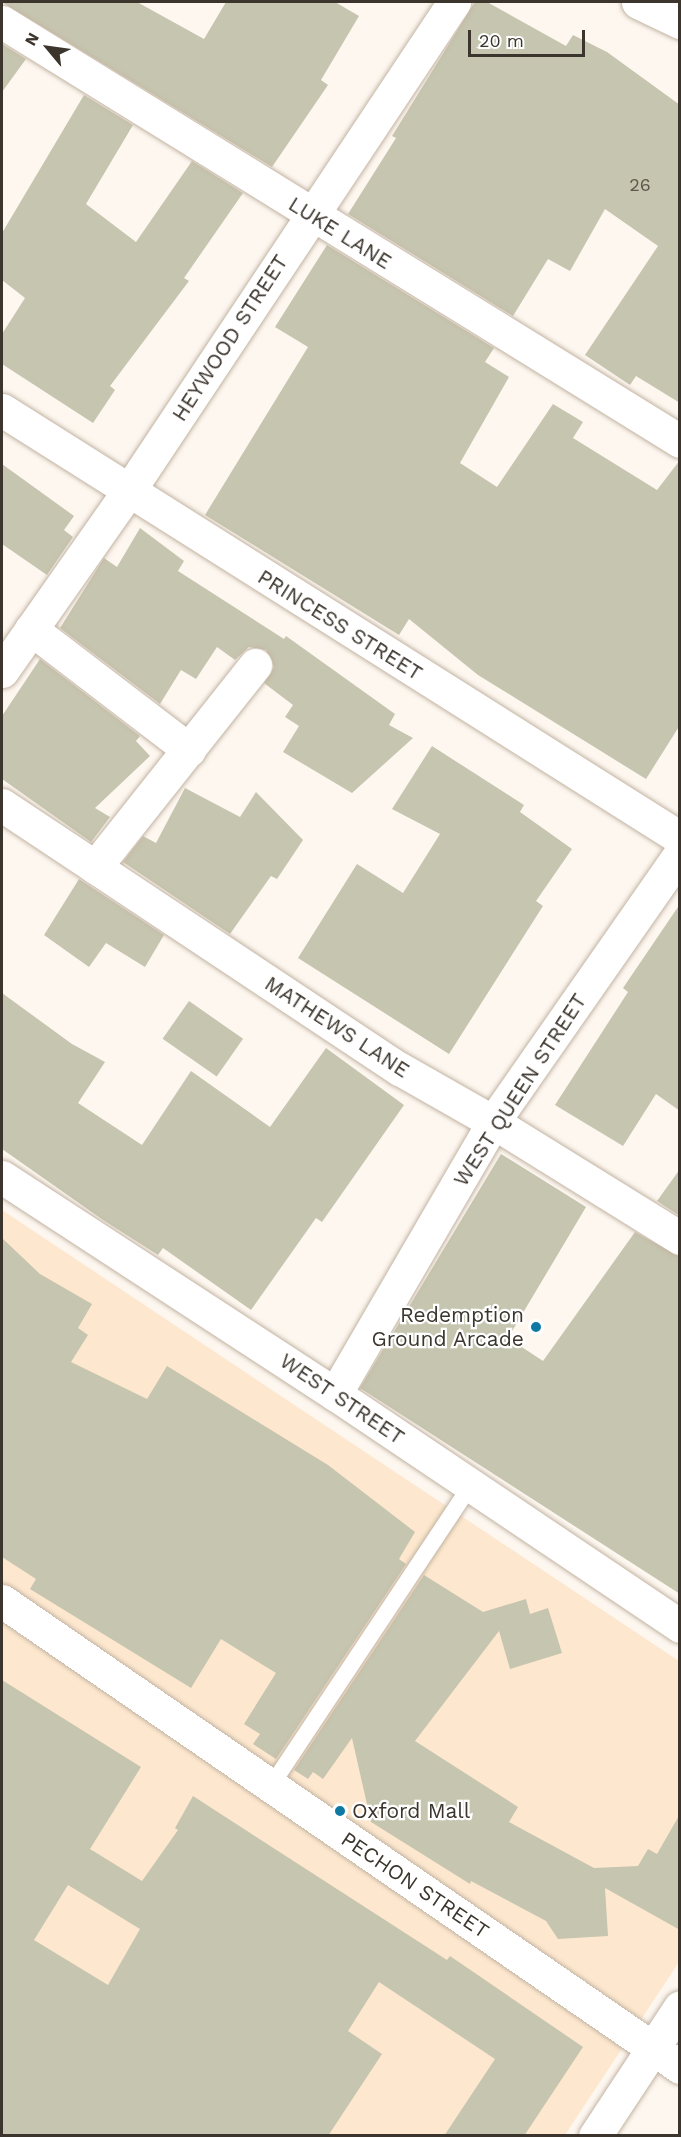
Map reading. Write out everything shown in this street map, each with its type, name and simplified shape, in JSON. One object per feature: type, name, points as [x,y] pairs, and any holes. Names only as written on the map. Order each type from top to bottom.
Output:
[{"type":"street","name":"HEYWOOD STREET","points":[[2,671],[128,492],[454,2]]},
{"type":"street","points":[[638,2],[680,22]]},
{"type":"street","name":"LUKE LANE","points":[[2,22],[680,441]]},
{"type":"street","name":"PRINCESS STREET","points":[[2,410],[128,492],[680,838]]},
{"type":"street","points":[[31,629],[189,750]]},
{"type":"street","points":[[95,867],[255,665]]},
{"type":"street","name":"MATHEWS LANE","points":[[2,805],[400,1069],[494,1122],[680,1238]]},
{"type":"street","name":"WEST QUEEN STREET","points":[[335,1394],[494,1122],[680,854]]},
{"type":"street","name":"WEST STREET","points":[[2,1178],[335,1394],[680,1626]]},
{"type":"street","name":"PECHON STREET","points":[[2,1602],[680,2067]]},
{"type":"street","points":[[595,2136],[680,2007]]},
{"type":"lane","points":[[271,1786],[471,1485]]},
{"type":"shaded area","name":"Oxford Mall","points":[[2,1210],[679,1661],[679,1962],[565,2135],[2,2135]]},
{"type":"building","points":[[2,2],[137,2],[204,39],[226,2],[335,2],[359,16],[321,80],[328,85],[272,167]]},
{"type":"building","points":[[475,2],[487,2],[566,46],[573,35],[607,52],[680,105],[680,403],[636,376],[630,385],[585,355],[658,246],[605,209],[570,271],[548,259],[513,316],[348,214],[396,138],[392,136]]},
{"type":"building","points":[[2,44],[26,59],[2,92]]},
{"type":"building","points":[[84,95],[133,125],[86,204],[136,242],[192,161],[243,193],[184,278],[189,281],[110,386],[115,390],[93,423],[2,364],[2,334],[25,298],[2,280],[2,233]]},
{"type":"building","points":[[327,245],[494,348],[485,362],[509,377],[460,463],[497,487],[553,404],[583,422],[573,438],[657,490],[680,460],[680,725],[646,779],[478,675],[409,619],[399,635],[205,515],[308,347],[275,327]]},
{"type":"building","points":[[2,464],[74,516],[64,530],[73,537],[47,575],[2,544]]},
{"type":"building","points":[[140,528],[184,561],[178,571],[284,639],[286,636],[395,714],[389,725],[413,738],[352,793],[283,752],[299,726],[285,717],[293,705],[264,683],[274,667],[266,650],[249,647],[235,660],[217,647],[196,679],[181,670],[160,704],[60,628],[104,558],[117,567]]},
{"type":"building","points":[[40,659],[140,736],[136,741],[150,756],[95,808],[110,817],[91,842],[2,779],[2,716]]},
{"type":"building","points":[[432,746],[524,805],[520,812],[572,849],[536,901],[543,906],[449,1054],[298,958],[357,864],[403,893],[440,834],[392,809]]},
{"type":"building","points":[[185,788],[240,817],[256,792],[303,840],[277,879],[271,876],[230,934],[123,862],[143,836],[156,843]]},
{"type":"building","points":[[79,879],[164,935],[145,967],[106,943],[89,967],[44,935]]},
{"type":"building","points":[[680,904],[680,1111],[656,1094],[623,1146],[555,1105],[628,992],[623,988]]},
{"type":"building","points":[[2,993],[72,1044],[105,1062],[78,1103],[142,1145],[191,1071],[270,1127],[326,1048],[404,1105],[322,1222],[316,1218],[251,1310],[163,1248],[158,1255],[103,1220],[2,1149]]},
{"type":"building","points":[[189,1001],[243,1039],[217,1077],[163,1039]]},
{"type":"building","name":"Redemption Ground Arcade","points":[[501,1154],[586,1207],[508,1338],[543,1361],[635,1232],[680,1257],[680,1594],[360,1388]]},
{"type":"building","points":[[680,1169],[680,1216],[657,1201]]},
{"type":"building","points":[[2,1238],[40,1274],[92,1304],[78,1328],[88,1335],[71,1362],[147,1399],[167,1366],[328,1465],[415,1532],[399,1559],[406,1564],[276,1759],[253,1744],[260,1734],[244,1724],[276,1673],[221,1639],[191,1688],[30,1589],[36,1579],[2,1557]]},
{"type":"building","points":[[424,1575],[483,1612],[526,1599],[530,1614],[548,1608],[562,1653],[510,1669],[499,1631],[415,1741],[518,1807],[509,1822],[594,1868],[638,1866],[648,1849],[657,1854],[680,1814],[680,1930],[605,1888],[608,1936],[558,1939],[546,1921],[471,1881],[470,1884],[371,1822],[352,1738],[323,1779],[313,1772],[308,1779],[294,1770]]},
{"type":"building","points":[[2,1680],[141,1767],[90,1849],[142,1881],[178,1830],[175,1828],[193,1796],[447,1960],[450,1956],[583,2047],[524,2136],[444,2136],[495,2059],[379,1982],[348,2031],[382,2054],[328,2136],[2,2136]],"holes":[[[68,1885],[140,1929],[108,1985],[34,1940]]]},
{"type":"place","name":"Redemption Ground Arcade","points":[[536,1327]]},
{"type":"place","name":"Oxford Mall","points":[[340,1811]]}]
